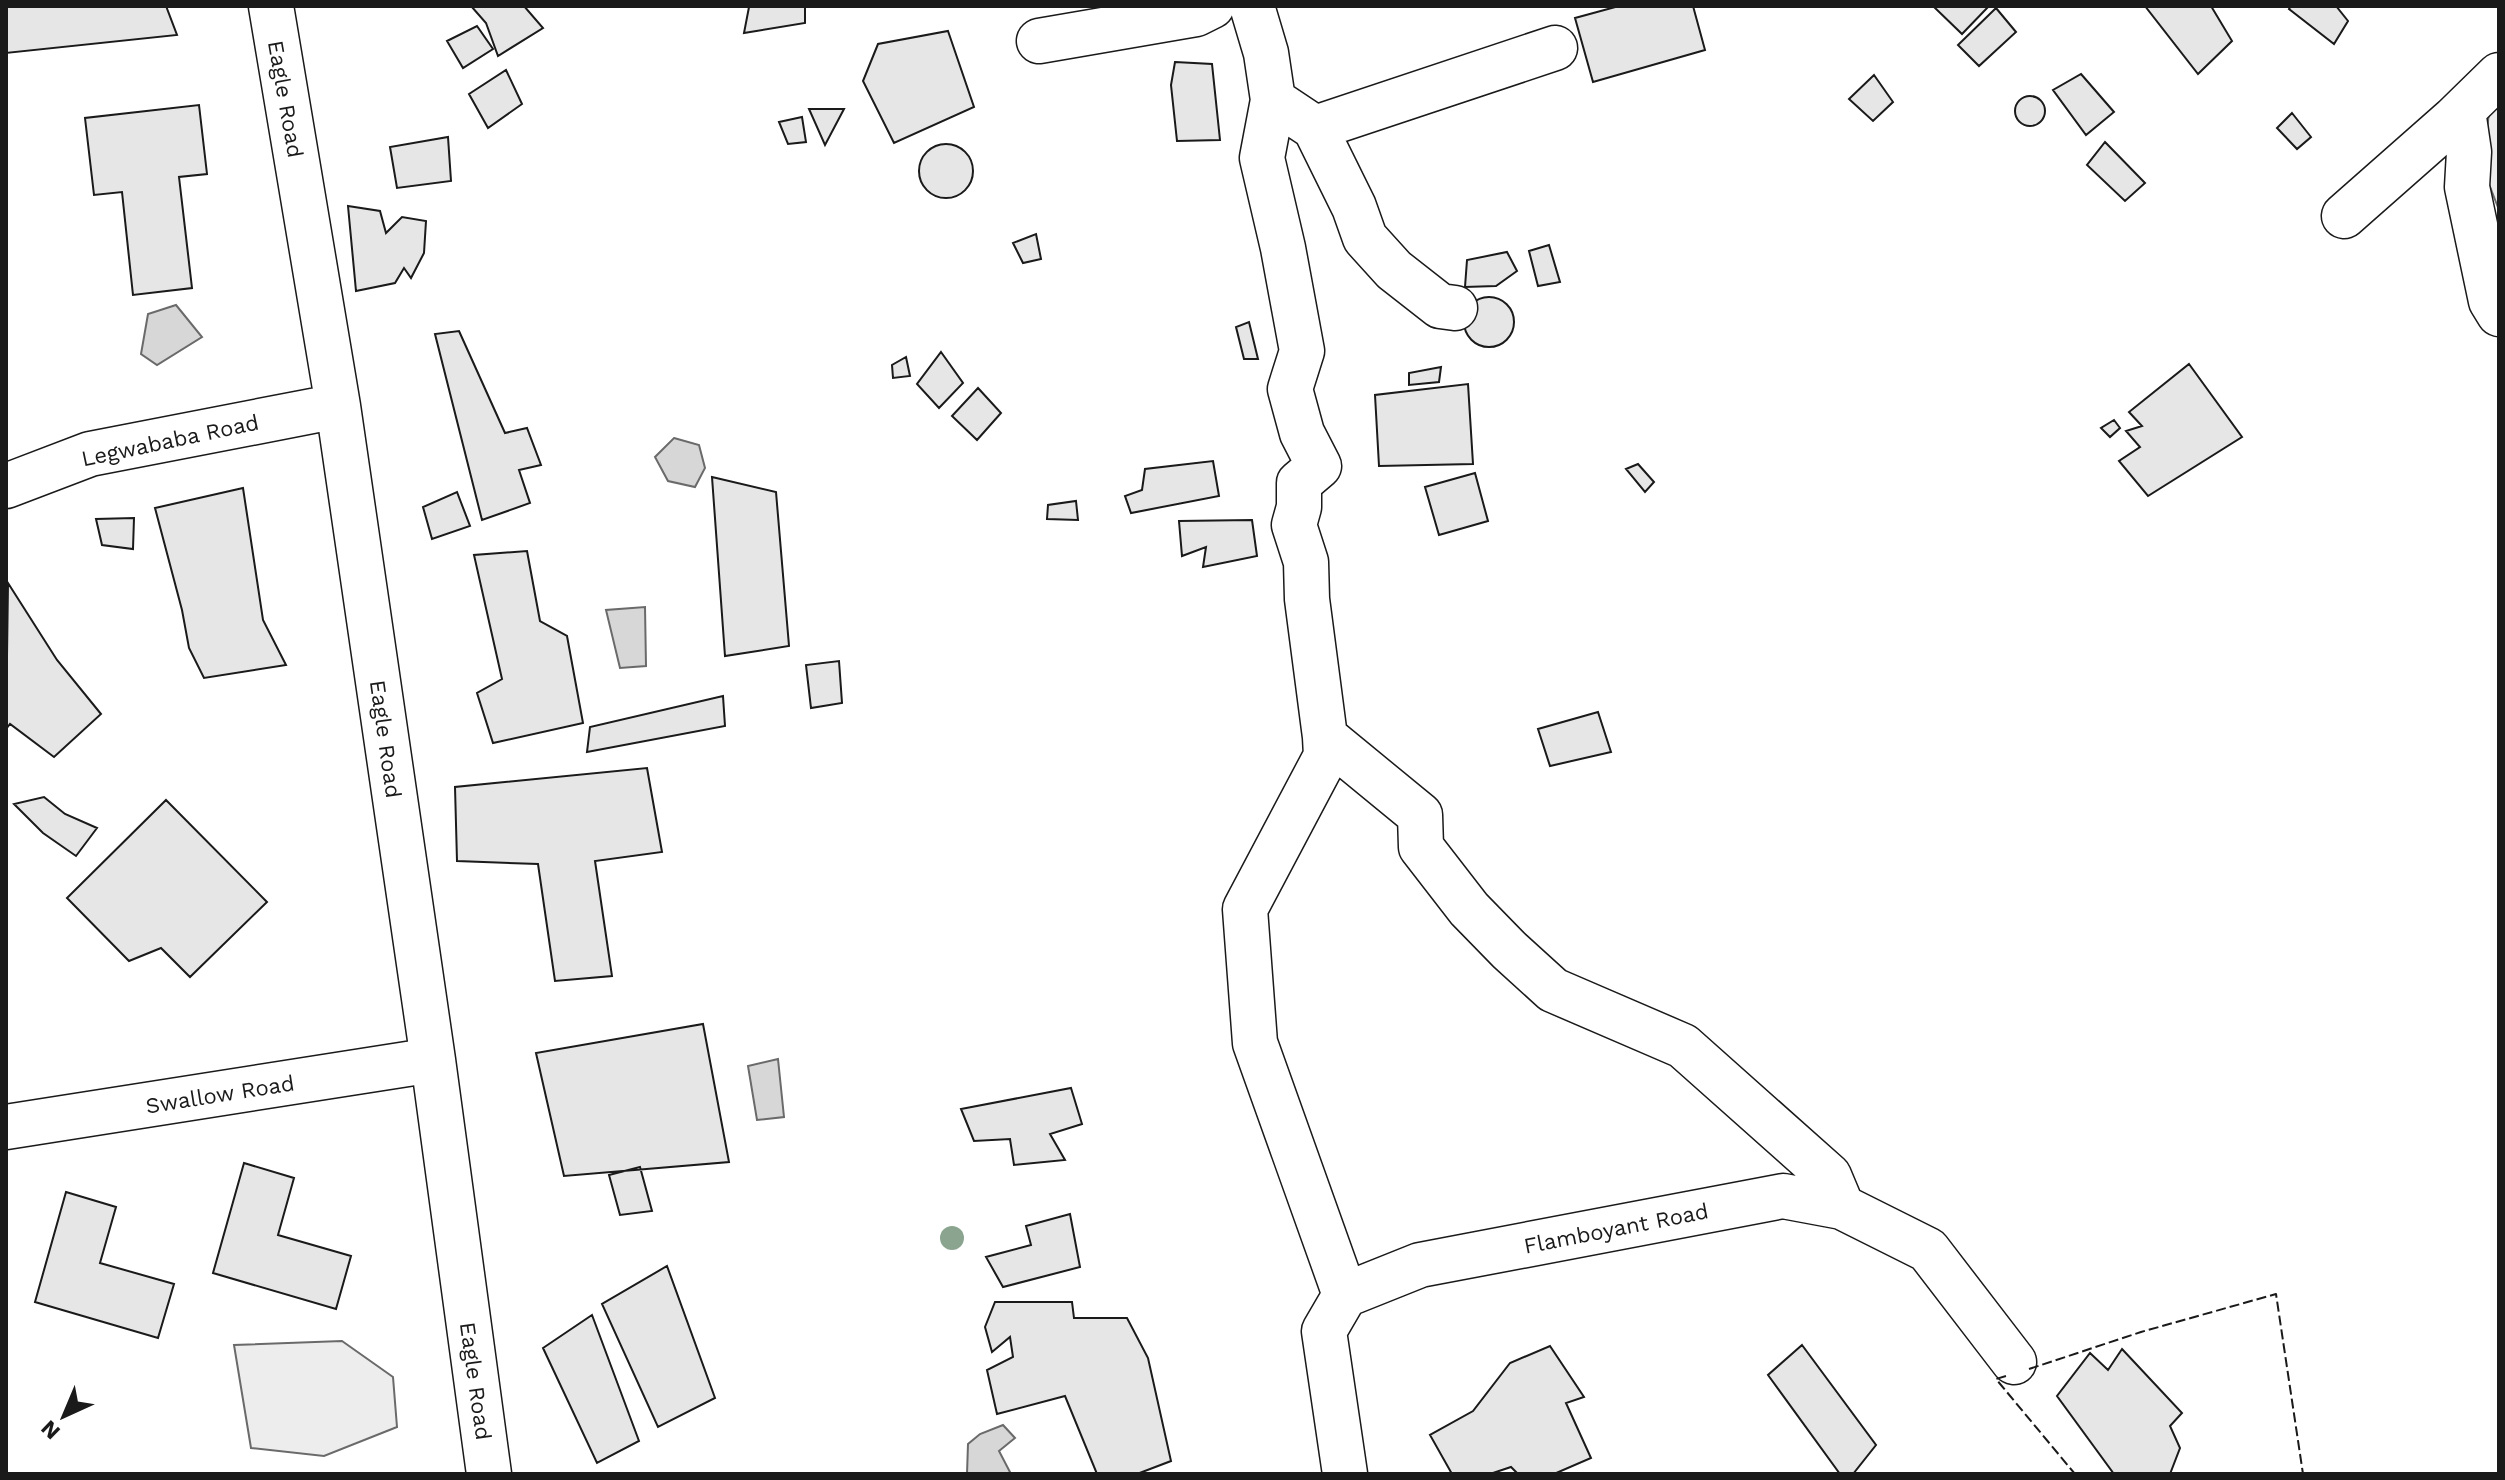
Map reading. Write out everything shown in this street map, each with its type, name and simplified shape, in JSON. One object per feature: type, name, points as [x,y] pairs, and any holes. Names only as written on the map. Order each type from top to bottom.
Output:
[{"type":"street","name":"Eagle Road","points":[[271,6],[338,406],[433,1060],[489,1474]]},
{"type":"street","points":[[1039,41],[1196,14],[1212,6]]},
{"type":"street","points":[[1252,6],[1266,53],[1273,100],[1262,158],[1302,351],[1290,389],[1302,433],[1319,466],[1299,483],[1299,507],[1294,525],[1306,562],[1307,599],[1326,756],[1245,909],[1255,1043],[1345,1295],[1324,1331],[1345,1474]]},
{"type":"street","points":[[1315,128],[1555,48]]},
{"type":"street","points":[[2344,216],[2463,111],[2499,75]]},
{"type":"street","points":[[1273,100],[1315,128],[1354,207],[1365,238],[1394,270],[1440,306],[1455,308]]},
{"type":"street","points":[[2463,111],[2469,152],[2467,187],[2491,301],[2499,314]]},
{"type":"street","name":"Legwababa Road","points":[[6,486],[90,454],[338,406]]},
{"type":"street","points":[[1325,737],[1420,815],[1421,847],[1469,909],[1553,990],[1683,1046],[1829,1176],[1842,1207]]},
{"type":"street","name":"Swallow Road","points":[[6,1127],[433,1060]]},
{"type":"street","name":"Flamboyant Road","points":[[1345,1295],[1420,1265],[1783,1196],[1842,1207],[1928,1250],[2014,1362]]},
{"type":"shaded area","points":[[2499,90],[2499,210],[2482,166],[2491,98]]},
{"type":"shaded area","points":[[176,305],[202,337],[157,365],[141,354],[148,314]]},
{"type":"shaded area","points":[[674,438],[699,445],[705,468],[695,487],[668,481],[655,457]]},
{"type":"shaded area","points":[[645,607],[646,666],[620,668],[606,610]]},
{"type":"shaded area","points":[[778,1059],[784,1117],[757,1120],[748,1066]]},
{"type":"shaded area","points":[[342,1341],[393,1377],[397,1427],[324,1456],[251,1448],[234,1345]]},
{"type":"shaded area","points":[[1003,1425],[1015,1438],[999,1451],[1011,1474],[967,1474],[968,1444],[980,1434]]},
{"type":"building","points":[[6,6],[166,6],[177,35],[6,53]]},
{"type":"building","points":[[471,6],[524,6],[543,28],[498,56],[486,23]]},
{"type":"building","points":[[805,6],[805,23],[744,33],[749,7]]},
{"type":"building","points":[[1619,6],[1693,6],[1705,50],[1593,82],[1575,18]]},
{"type":"building","points":[[1933,6],[1989,6],[1962,34]]},
{"type":"building","points":[[2145,6],[2211,6],[2232,41],[2198,74]]},
{"type":"building","points":[[2291,6],[2336,6],[2348,21],[2334,44],[2289,9]]},
{"type":"building","points":[[1996,8],[2016,32],[1979,66],[1958,45]]},
{"type":"building","points":[[477,26],[493,49],[463,68],[447,41]]},
{"type":"building","points":[[948,31],[974,107],[894,143],[863,81],[878,44]]},
{"type":"building","points":[[1175,62],[1212,64],[1220,140],[1177,141],[1171,85]]},
{"type":"building","points":[[506,70],[522,104],[488,128],[469,94]]},
{"type":"building","points":[[2081,74],[2114,112],[2086,135],[2053,90]]},
{"type":"building","points":[[1874,75],[1893,102],[1873,121],[1849,99]]},
{"type":"building","points":[[2030,96],[2041,100],[2045,111],[2041,122],[2030,126],[2019,122],[2015,111],[2019,100]]},
{"type":"building","points":[[199,105],[207,174],[179,177],[192,288],[133,295],[122,192],[94,195],[85,118]]},
{"type":"building","points":[[809,109],[844,109],[825,145]]},
{"type":"building","points":[[2292,113],[2311,137],[2297,149],[2277,128]]},
{"type":"building","points":[[802,117],[806,142],[788,144],[779,122]]},
{"type":"building","points":[[448,137],[451,181],[397,188],[390,147]]},
{"type":"building","points":[[2105,142],[2145,183],[2125,201],[2087,165]]},
{"type":"building","points":[[946,144],[965,152],[973,171],[965,190],[946,198],[927,190],[919,171],[927,152]]},
{"type":"building","points":[[348,206],[380,211],[386,233],[402,217],[426,221],[424,253],[411,278],[404,268],[395,283],[356,291]]},
{"type":"building","points":[[1036,234],[1041,259],[1023,263],[1013,243]]},
{"type":"building","points":[[1549,245],[1560,282],[1538,286],[1529,251]]},
{"type":"building","points":[[1507,252],[1517,271],[1496,286],[1465,287],[1467,260]]},
{"type":"building","points":[[1489,297],[1506,305],[1514,322],[1506,339],[1489,347],[1472,339],[1464,322],[1472,305]]},
{"type":"building","points":[[1249,322],[1258,359],[1244,359],[1236,327]]},
{"type":"building","points":[[459,331],[505,433],[527,428],[541,465],[519,470],[530,503],[482,520],[435,334]]},
{"type":"building","points":[[941,352],[963,383],[939,408],[917,384]]},
{"type":"building","points":[[906,357],[910,376],[893,378],[892,365]]},
{"type":"building","points":[[2189,364],[2242,437],[2148,496],[2119,461],[2140,447],[2126,431],[2142,426],[2129,412]]},
{"type":"building","points":[[1441,367],[1439,382],[1409,385],[1409,373]]},
{"type":"building","points":[[1468,384],[1473,464],[1379,466],[1375,395]]},
{"type":"building","points":[[978,388],[1001,413],[977,440],[952,416]]},
{"type":"building","points":[[2114,420],[2120,428],[2110,437],[2101,428]]},
{"type":"building","points":[[1213,461],[1219,496],[1131,513],[1125,496],[1142,490],[1145,469]]},
{"type":"building","points":[[1638,464],[1654,482],[1645,492],[1626,469]]},
{"type":"building","points":[[1475,473],[1488,521],[1439,535],[1425,487]]},
{"type":"building","points":[[712,477],[776,492],[789,646],[725,656]]},
{"type":"building","points":[[243,488],[263,620],[286,665],[204,678],[189,648],[155,508]]},
{"type":"building","points":[[457,492],[470,526],[432,539],[423,507]]},
{"type":"building","points":[[1076,501],[1078,520],[1047,519],[1048,505]]},
{"type":"building","points":[[134,518],[133,549],[102,545],[96,519]]},
{"type":"building","points":[[1252,520],[1257,556],[1203,567],[1206,547],[1182,556],[1179,521]]},
{"type":"building","points":[[527,551],[540,621],[567,636],[583,723],[493,743],[477,693],[502,679],[474,555]]},
{"type":"building","points":[[8,583],[57,660],[101,714],[54,757],[10,724],[6,729]]},
{"type":"building","points":[[839,661],[842,703],[811,708],[806,665]]},
{"type":"building","points":[[723,696],[725,726],[587,752],[590,727]]},
{"type":"building","points":[[1598,712],[1611,752],[1550,766],[1538,729]]},
{"type":"building","points":[[647,768],[662,852],[595,861],[612,976],[555,981],[538,864],[457,861],[455,787]]},
{"type":"building","points":[[44,797],[65,814],[97,828],[76,856],[43,833],[14,804]]},
{"type":"building","points":[[166,800],[267,902],[190,977],[161,948],[129,961],[67,898]]},
{"type":"building","points":[[703,1024],[729,1162],[564,1176],[536,1053]]},
{"type":"building","points":[[1071,1088],[1082,1124],[1050,1134],[1065,1160],[1014,1165],[1010,1139],[974,1141],[961,1109]]},
{"type":"building","points":[[244,1163],[294,1178],[278,1235],[351,1256],[336,1309],[213,1273]]},
{"type":"building","points":[[640,1167],[652,1211],[620,1215],[609,1175]]},
{"type":"building","points":[[66,1192],[116,1207],[100,1263],[174,1284],[158,1338],[35,1302]]},
{"type":"building","points":[[1070,1214],[1080,1267],[1003,1287],[986,1257],[1031,1245],[1026,1226]]},
{"type":"building","points":[[667,1266],[715,1398],[658,1427],[602,1304]]},
{"type":"building","points":[[995,1302],[1072,1302],[1074,1318],[1127,1318],[1148,1358],[1171,1461],[1137,1474],[1097,1474],[1065,1396],[997,1414],[987,1370],[1013,1357],[1010,1337],[992,1352],[985,1327]]},
{"type":"building","points":[[592,1315],[639,1441],[597,1463],[543,1348]]},
{"type":"building","points":[[1802,1345],[1876,1445],[1853,1474],[1840,1474],[1768,1375]]},
{"type":"building","points":[[1550,1346],[1584,1397],[1566,1403],[1591,1458],[1554,1474],[1518,1474],[1511,1467],[1490,1474],[1452,1474],[1430,1435],[1473,1411],[1510,1363]]},
{"type":"building","points":[[2122,1349],[2182,1413],[2170,1426],[2180,1448],[2170,1474],[2114,1474],[2057,1396],[2090,1353],[2108,1370]]},
{"type":"fence","points":[[2029,1369],[2141,1332],[2276,1294],[2303,1474]]},
{"type":"fence","points":[[2006,1376],[1996,1379],[2075,1474]]}]
